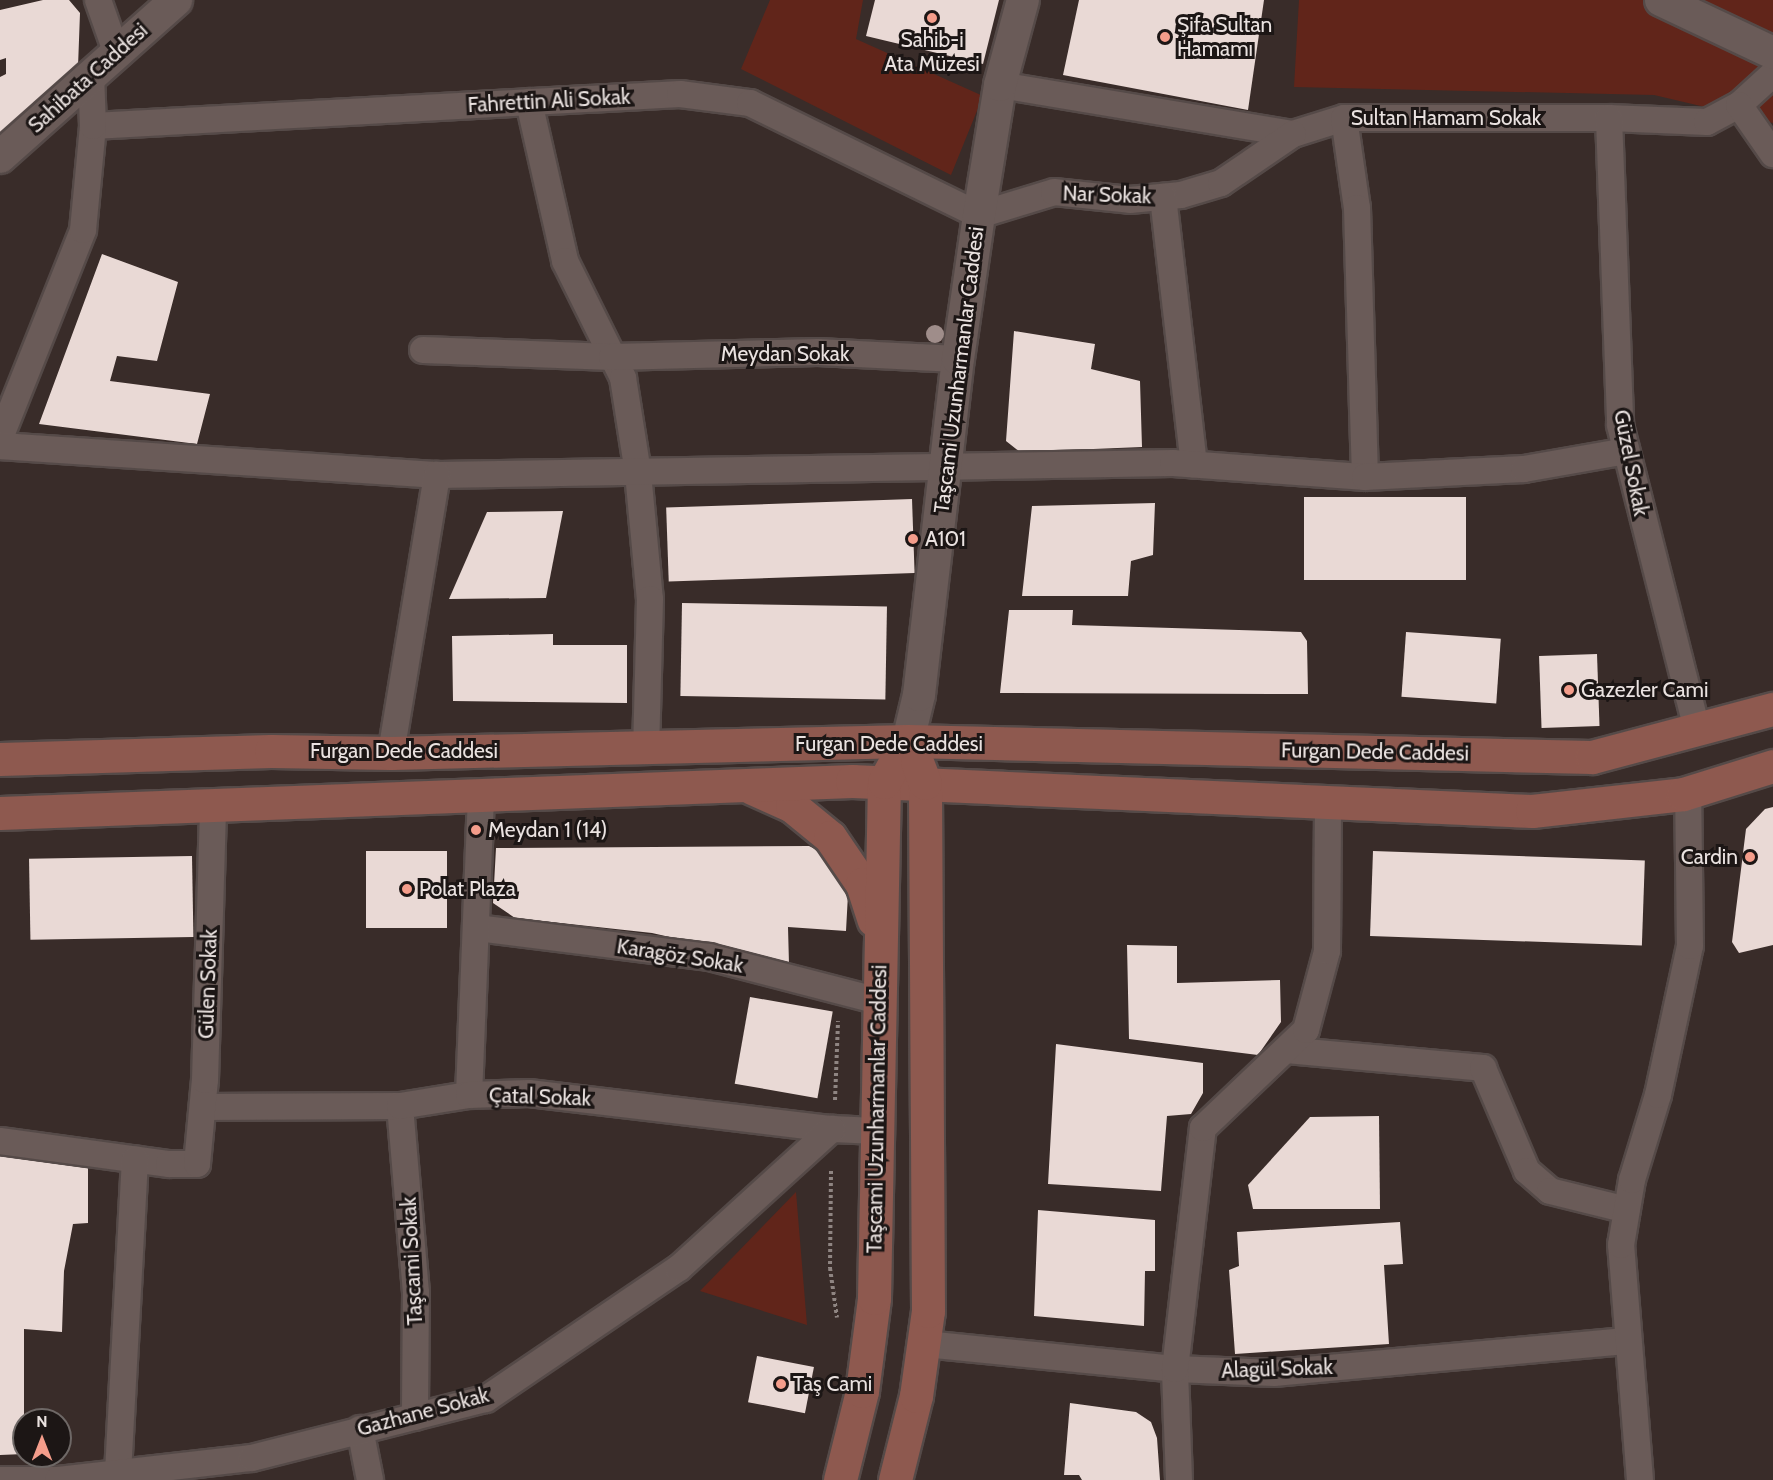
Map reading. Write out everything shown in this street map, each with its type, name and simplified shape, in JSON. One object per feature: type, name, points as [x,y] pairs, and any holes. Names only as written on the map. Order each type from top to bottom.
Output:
[{"type":"main road","name":"Furgan Dede Caddesi","points":[[0,759],[271,751],[391,753],[908,741],[1592,756],[1773,709]]},
{"type":"main road","name":"Taşcami Uzunharmanlar Caddesi","points":[[840,1480],[862,1391],[871,1327],[884,782],[908,741]]},
{"type":"main road","points":[[895,1480],[926,1344],[926,783],[908,741]]},
{"type":"main road","name":"Furgan Dede Caddesi","points":[[0,813],[742,784],[884,782],[1328,800],[1532,811],[1688,793],[1773,766]]},
{"type":"main road","points":[[742,784],[792,806],[830,837],[862,884],[880,942]]},
{"type":"street","points":[[98,0],[116,51]]},
{"type":"street","name":"Sahibata Caddesi","points":[[0,157],[116,51],[176,0]]},
{"type":"street","name":"Taşcami Uzunharmanlar Caddesi","points":[[908,741],[919,695],[958,359],[979,215],[1000,85],[1023,0]]},
{"type":"street","points":[[1661,0],[1773,54]]},
{"type":"street","points":[[0,438],[82,230],[93,126],[91,74]]},
{"type":"street","name":"Sultan Hamam Sokak","points":[[1000,85],[1293,134],[1344,118],[1609,118],[1707,122],[1739,105],[1773,74]]},
{"type":"street","name":"Fahrettin Ali Sokak","points":[[93,126],[680,94],[750,103],[979,215]]},
{"type":"street","points":[[529,102],[565,261],[623,378],[638,473],[650,600],[646,747]]},
{"type":"street","points":[[1739,105],[1773,154]]},
{"type":"street","points":[[1344,118],[1357,208],[1365,477]]},
{"type":"street","name":"Güzel Sokak","points":[[1609,118],[1620,425],[1697,730]]},
{"type":"street","name":"Nar Sokak","points":[[979,215],[1054,192],[1130,200],[1163,197],[1221,183],[1293,134]]},
{"type":"street","points":[[1163,197],[1194,465]]},
{"type":"street","name":"Meydan Sokak","points":[[423,350],[612,357],[818,352],[958,359]]},
{"type":"street","points":[[0,446],[437,475],[1194,465],[1365,477],[1524,469],[1626,450]]},
{"type":"street","points":[[391,753],[437,475]]},
{"type":"street","points":[[1640,1480],[1621,1245],[1627,1210],[1658,1095],[1690,946],[1688,793]]},
{"type":"street","points":[[469,1095],[481,796]]},
{"type":"street","points":[[1179,1480],[1175,1369],[1203,1128],[1306,1030],[1327,951],[1328,800]]},
{"type":"street","name":"Gülen Sokak","points":[[135,1159],[197,1164],[203,1107],[213,804]]},
{"type":"street","name":"Karagöz Sokak","points":[[477,928],[709,957],[879,1001]]},
{"type":"street","points":[[1286,1050],[1483,1068],[1527,1171],[1550,1191],[1627,1210]]},
{"type":"street","name":"Çatal Sokak","points":[[203,1107],[400,1106],[469,1095],[528,1093],[832,1129],[877,1131]]},
{"type":"street","name":"Taşcami Sokak","points":[[400,1106],[416,1292],[415,1417]]},
{"type":"street","name":"Gazhane Sokak","points":[[0,1480],[58,1480],[128,1475],[252,1458],[486,1399],[645,1294],[705,1247],[832,1129]]},
{"type":"street","points":[[0,1141],[135,1159],[128,1475]]},
{"type":"street","name":"Alagül Sokak","points":[[926,1344],[1175,1369],[1274,1373],[1629,1341]]},
{"type":"street","points":[[360,1429],[370,1480]]},
{"type":"path","points":[[840,1328],[830,1268],[832,1129],[838,1021],[844,992]]},
{"type":"shaded area","points":[[770,0],[863,0],[856,39],[983,96],[951,175],[741,69]]},
{"type":"shaded area","points":[[1299,0],[1773,0],[1773,123],[1654,95],[1294,87]]},
{"type":"shaded area","points":[[796,1192],[807,1325],[700,1291]]},
{"type":"building","points":[[43,0],[69,0],[80,13],[78,67],[0,137],[0,77],[6,74],[6,58],[0,60],[0,10]]},
{"type":"building","name":"Sahib-i Ata Müzesi","points":[[875,0],[999,0],[983,64],[866,36]]},
{"type":"building","name":"Şifa Sultan Hamamı","points":[[1079,0],[1264,0],[1248,110],[1063,75]]},
{"type":"building","points":[[102,254],[178,282],[157,361],[117,356],[110,381],[210,394],[197,444],[39,424]]},
{"type":"building","points":[[1014,331],[1095,344],[1091,369],[1140,381],[1142,447],[1020,452],[1006,441]]},
{"type":"building","points":[[1304,497],[1466,497],[1466,580],[1304,580]]},
{"type":"building","points":[[912,499],[915,573],[669,582],[666,508]]},
{"type":"building","points":[[1155,503],[1153,555],[1131,561],[1128,596],[1022,596],[1032,506]]},
{"type":"building","points":[[563,511],[546,598],[449,599],[487,512]]},
{"type":"building","points":[[682,603],[887,607],[885,700],[680,696]]},
{"type":"building","points":[[1009,610],[1073,610],[1072,625],[1301,632],[1307,641],[1308,694],[1000,693]]},
{"type":"building","points":[[1406,632],[1501,639],[1496,703],[1401,697]]},
{"type":"building","points":[[553,634],[553,645],[627,645],[627,703],[453,701],[452,636]]},
{"type":"building","name":"Gazezler Cami","points":[[1597,654],[1600,726],[1542,728],[1539,656]]},
{"type":"building","points":[[1773,807],[1773,945],[1739,953],[1732,942],[1746,829],[1765,809]]},
{"type":"building","points":[[809,846],[833,858],[849,876],[846,931],[788,927],[789,964],[652,933],[515,918],[493,903],[496,848]]},
{"type":"building","name":"Polat Plaza","points":[[366,851],[447,851],[447,928],[366,928]]},
{"type":"building","points":[[1373,851],[1645,860],[1642,945],[1370,936]]},
{"type":"building","points":[[192,856],[193,937],[30,940],[29,859]]},
{"type":"building","points":[[1127,945],[1177,946],[1177,983],[1280,980],[1281,1022],[1258,1055],[1129,1039]]},
{"type":"building","points":[[750,997],[833,1012],[817,1098],[735,1084]]},
{"type":"building","points":[[1056,1044],[1203,1063],[1203,1093],[1191,1114],[1167,1116],[1161,1191],[1048,1184]]},
{"type":"building","points":[[1379,1116],[1380,1209],[1253,1209],[1248,1185],[1310,1117]]},
{"type":"building","points":[[0,1154],[88,1163],[88,1223],[73,1224],[64,1271],[62,1332],[24,1329],[24,1408],[12,1408],[12,1454],[0,1455]]},
{"type":"building","points":[[1038,1210],[1155,1220],[1155,1271],[1145,1271],[1144,1326],[1034,1316]]},
{"type":"building","points":[[1400,1222],[1403,1264],[1384,1265],[1389,1344],[1235,1354],[1229,1270],[1239,1266],[1237,1232]]},
{"type":"building","name":"Taş Cami","points":[[757,1356],[814,1367],[805,1413],[748,1402]]},
{"type":"building","points":[[1070,1403],[1136,1412],[1151,1422],[1157,1438],[1160,1480],[1082,1480],[1079,1475],[1064,1475]]},
{"type":"place","name":"Sahib-i Ata Müzesi","points":[[932,18]]},
{"type":"place","name":"Şifa Sultan Hamamı","points":[[1165,37]]},
{"type":"place","name":"A101","points":[[913,539]]},
{"type":"place","name":"Gazezler Cami","points":[[1569,690]]},
{"type":"place","name":"Meydan 1 (14)","points":[[476,830]]},
{"type":"place","name":"Cardin","points":[[1750,857]]},
{"type":"place","name":"Polat Plaza","points":[[407,889]]},
{"type":"place","name":"Taş Cami","points":[[781,1384]]}]
